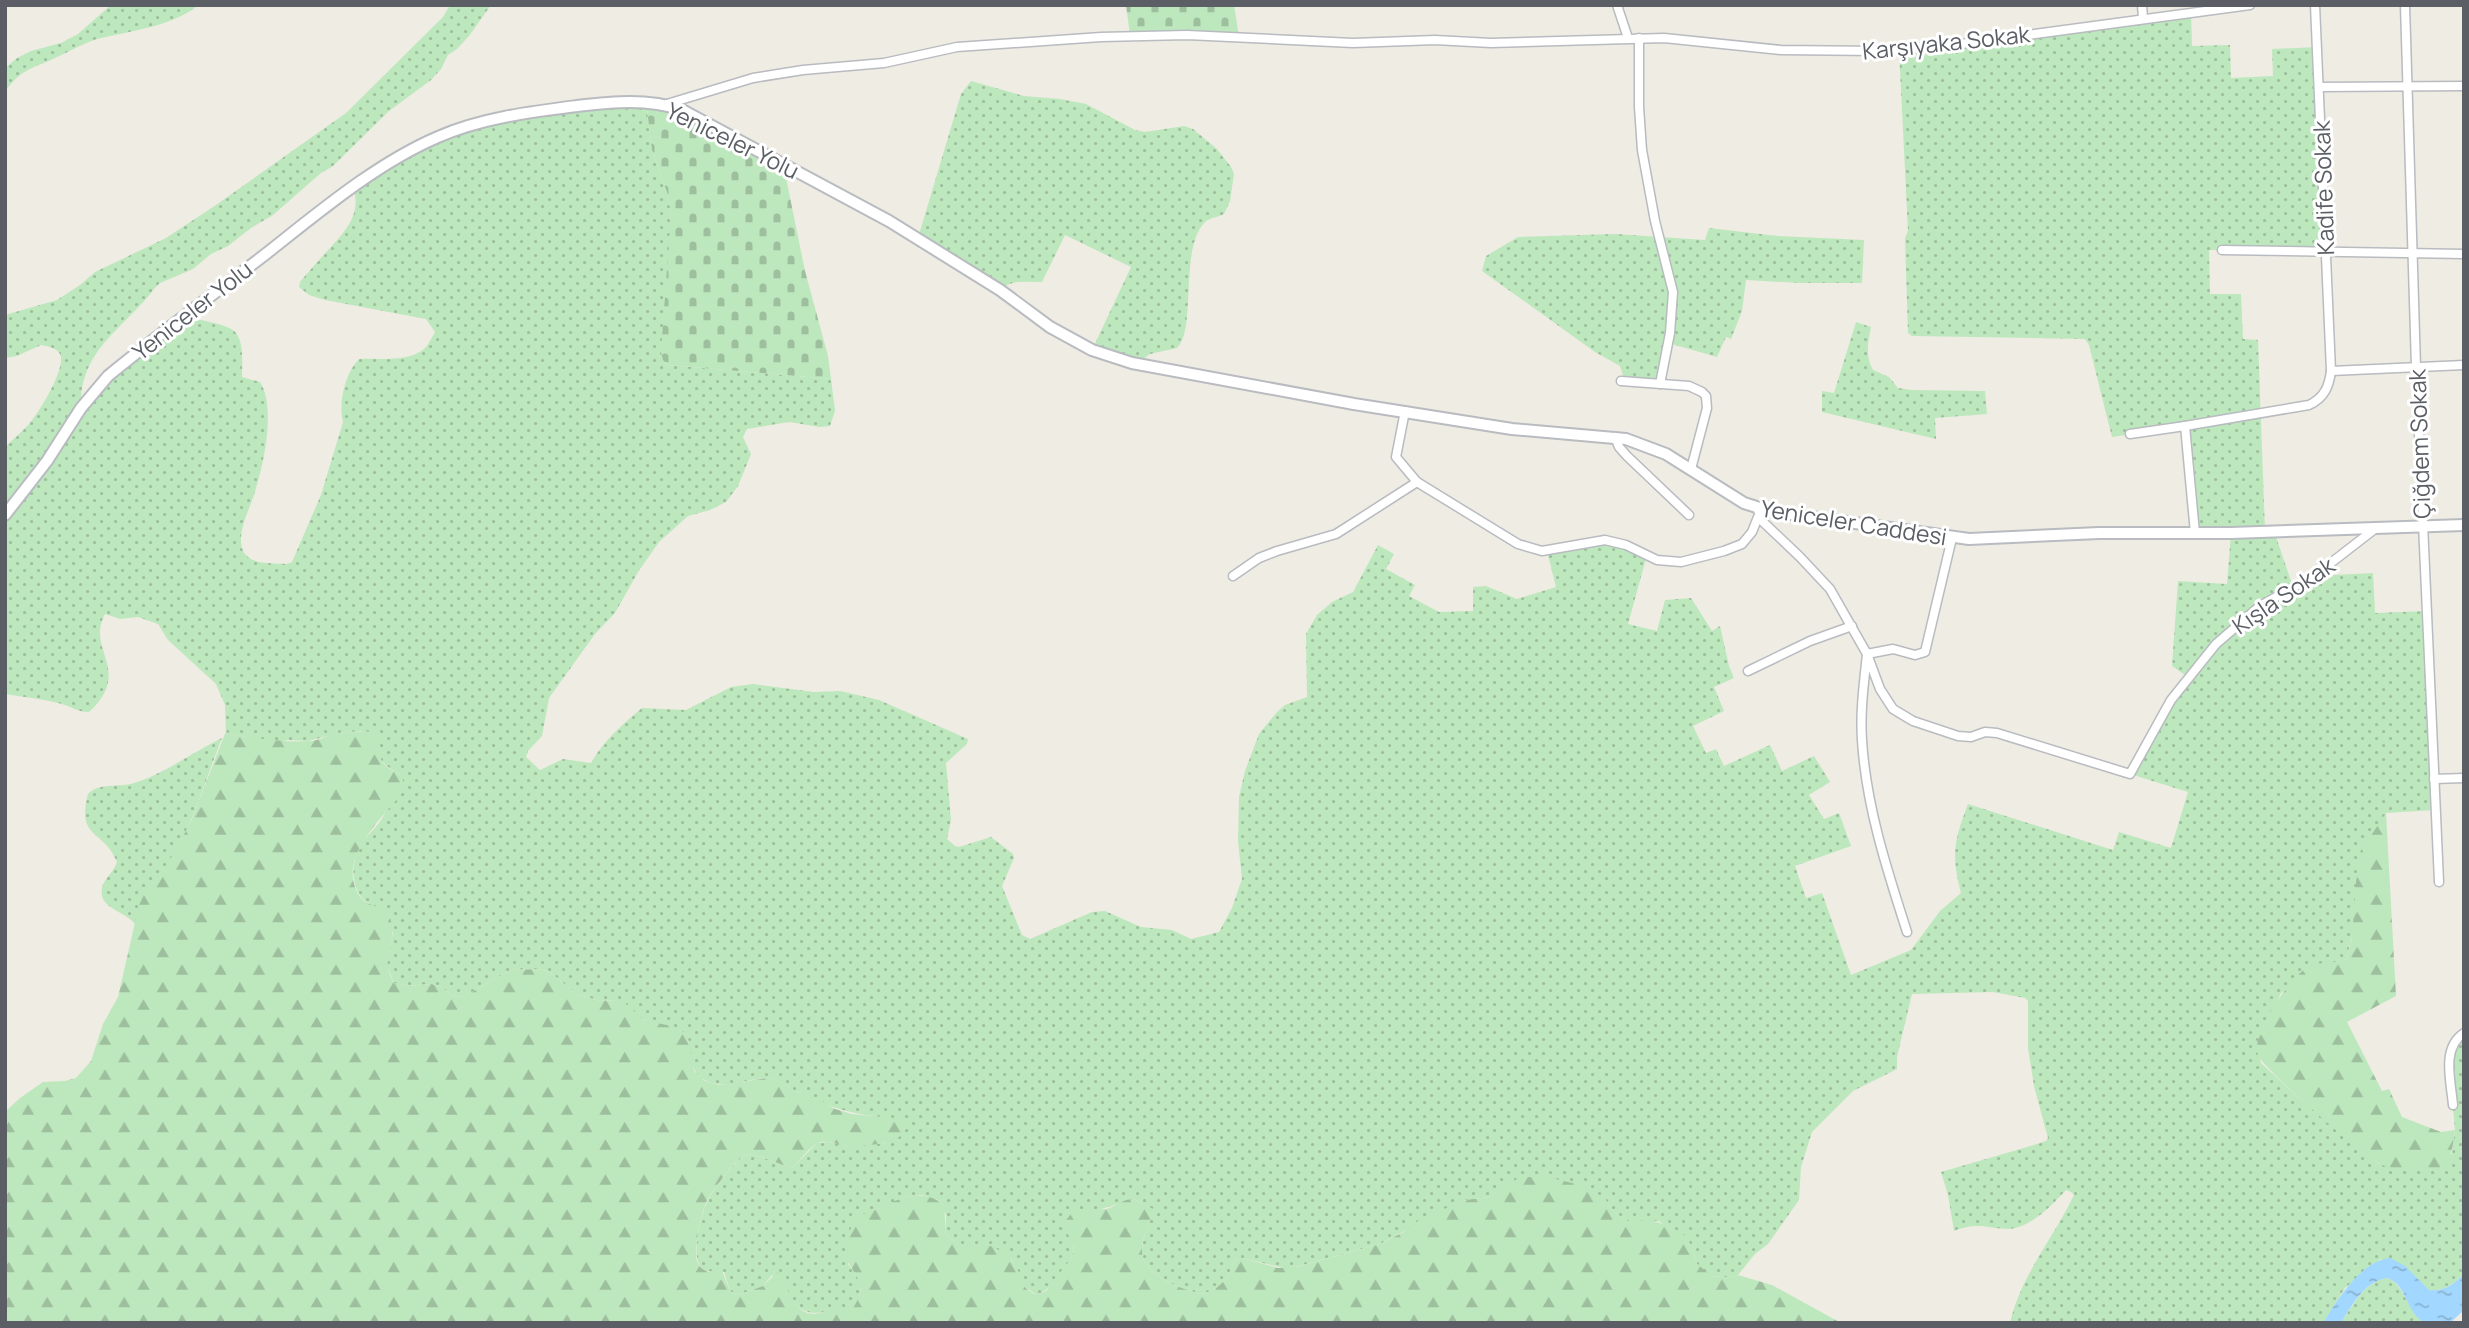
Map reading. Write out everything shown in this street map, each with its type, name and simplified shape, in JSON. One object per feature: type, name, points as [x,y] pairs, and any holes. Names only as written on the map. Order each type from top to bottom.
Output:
[{"type":"street","points":[[1617,5],[1628,38]]},
{"type":"street","points":[[2142,5],[2143,18]]},
{"type":"street","name":"Karşıyaka Sokak","points":[[667,104],[753,78],[803,70],[884,63],[957,47],[982,45],[1147,35],[1353,43],[1435,40],[1522,43],[1639,38],[1781,50],[1878,51],[1953,45],[2250,5]]},
{"type":"street","name":"Kadife Sokak","points":[[2315,5],[2331,371]]},
{"type":"street","name":"Çiğdem Sokak","points":[[2405,5],[2416,367],[2440,882]]},
{"type":"street","points":[[1639,38],[1639,107],[1644,162],[1673,292],[1670,333],[1660,384]]},
{"type":"street","points":[[2319,87],[2464,86]]},
{"type":"street","name":"Yeniceler Yolu","points":[[5,515],[107,376],[317,212],[436,137],[496,119],[541,110],[599,104],[667,104],[702,120],[889,221],[1080,344],[1132,363],[1224,379]]},
{"type":"street","points":[[2222,250],[2464,254]]},
{"type":"street","points":[[2130,434],[2309,405],[2323,396],[2331,371],[2464,365]]},
{"type":"street","name":"Yeniceler Caddesi","points":[[1224,379],[1354,404],[1512,429],[1615,437],[1653,447],[1758,513],[1952,538],[2464,525]]},
{"type":"street","points":[[1621,381],[1689,386],[1706,396],[1707,408],[1691,469]]},
{"type":"street","points":[[1405,411],[1396,457],[1417,482],[1518,544],[1542,551],[1605,540],[1626,545],[1664,562],[1681,562],[1742,544],[1752,532],[1758,513],[1817,573],[1830,589],[1867,654],[1862,740],[1866,776],[1882,853],[1908,932]]},
{"type":"street","points":[[2185,425],[2195,533]]},
{"type":"street","points":[[1615,437],[1626,456],[1689,515]]},
{"type":"street","points":[[1233,576],[1259,558],[1336,534],[1417,482]]},
{"type":"street","name":"Kışla Sokak","points":[[1867,654],[1886,700],[1901,716],[1958,736],[1997,733],[2130,774],[2171,700],[2216,644],[2260,606],[2314,576],[2376,528]]},
{"type":"street","points":[[1867,654],[1893,649],[1915,655],[1925,652],[1952,538]]},
{"type":"street","points":[[1748,671],[1810,641],[1852,626]]},
{"type":"street","points":[[2434,779],[2464,778]]},
{"type":"street","points":[[2453,1105],[2450,1050],[2455,1040],[2464,1033]]},
{"type":"green space","points":[[111,5],[199,5],[175,19],[86,43],[26,71],[5,91],[5,68],[17,58],[31,51],[61,43],[78,34]]},
{"type":"green space","points":[[450,5],[491,5],[469,36],[448,55],[431,80],[389,111],[333,166],[321,173],[273,215],[228,246],[211,254],[193,269],[160,283],[96,354],[83,386],[81,406],[94,391],[184,317],[212,322],[232,330],[239,337],[242,377],[260,382],[265,392],[268,419],[262,464],[243,527],[242,548],[250,558],[259,562],[292,562],[321,495],[343,422],[341,406],[344,389],[354,365],[359,359],[403,358],[420,352],[435,332],[426,319],[325,300],[309,295],[299,287],[300,282],[351,221],[355,205],[353,187],[413,150],[496,119],[646,102],[652,150],[668,195],[671,214],[665,363],[831,379],[835,411],[830,426],[789,422],[747,429],[743,437],[751,454],[738,486],[726,502],[688,516],[659,542],[615,613],[595,634],[549,698],[542,736],[526,757],[540,770],[563,759],[591,763],[608,740],[642,708],[686,710],[731,687],[753,684],[814,692],[840,691],[879,700],[968,739],[967,744],[946,763],[951,820],[947,839],[959,847],[991,837],[1013,854],[1014,858],[1002,886],[1022,935],[1030,939],[1092,912],[1105,911],[1141,927],[1172,930],[1191,939],[1219,932],[1232,908],[1242,879],[1238,841],[1239,797],[1245,771],[1259,734],[1277,712],[1285,705],[1307,697],[1306,634],[1317,615],[1332,602],[1353,592],[1378,545],[1394,554],[1386,569],[1415,585],[1409,596],[1439,612],[1473,611],[1473,587],[1486,586],[1517,599],[1556,587],[1547,551],[1598,540],[1647,555],[1628,624],[1657,631],[1665,600],[1691,598],[1712,631],[1720,626],[1734,678],[1714,687],[1724,711],[1693,726],[1706,753],[1716,749],[1724,766],[1770,745],[1782,771],[1814,756],[1830,782],[1809,795],[1824,819],[1839,813],[1851,846],[1795,866],[1806,898],[1822,893],[1851,975],[1911,950],[1940,911],[1961,893],[1955,857],[1968,804],[2113,850],[2119,832],[2171,848],[2188,792],[2130,774],[2188,677],[2172,666],[2178,581],[2227,584],[2231,533],[2195,533],[2185,426],[2112,437],[2089,345],[2085,339],[1912,336],[1908,333],[1905,238],[1908,231],[1899,50],[2191,12],[2192,46],[2230,45],[2231,78],[2273,76],[2272,49],[2317,47],[2325,251],[2209,250],[2210,294],[2241,294],[2243,339],[2258,340],[2265,531],[2274,531],[2293,587],[2314,576],[2373,573],[2375,613],[2426,611],[2435,810],[2386,813],[2346,959],[2338,963],[2320,964],[2281,993],[2257,1044],[2261,1063],[2379,1164],[2452,1154],[2455,1131],[2449,1059],[2464,1033],[2464,1274],[2444,1288],[2429,1290],[2415,1278],[2381,1259],[2345,1288],[2323,1323],[2010,1323],[2030,1273],[2074,1195],[2066,1190],[2040,1215],[2016,1228],[1975,1226],[1954,1231],[1941,1172],[2034,1145],[2048,1138],[2034,1086],[2028,1048],[2028,1001],[2025,998],[1993,992],[1912,994],[1897,1057],[1897,1069],[1853,1091],[1812,1132],[1801,1167],[1799,1200],[1768,1244],[1755,1254],[1738,1275],[1731,1278],[1706,1273],[1697,1264],[1693,1249],[1659,1221],[1627,1221],[1614,1212],[1605,1199],[1521,1177],[1490,1197],[1465,1200],[1380,1244],[1288,1269],[1242,1258],[1234,1261],[1222,1283],[1201,1294],[1162,1279],[1147,1266],[1142,1248],[1152,1209],[1134,1199],[1098,1210],[1071,1239],[1073,1254],[1062,1273],[1047,1289],[1037,1295],[1022,1285],[1012,1260],[979,1246],[965,1247],[946,1234],[946,1215],[938,1200],[922,1195],[908,1197],[862,1215],[848,1264],[861,1282],[859,1300],[852,1310],[841,1307],[815,1313],[807,1312],[794,1302],[772,1275],[763,1286],[738,1295],[730,1291],[724,1272],[705,1270],[699,1264],[697,1247],[699,1227],[709,1197],[735,1163],[749,1154],[792,1168],[817,1143],[849,1146],[886,1143],[873,1116],[853,1113],[824,1103],[774,1080],[731,1084],[707,1081],[694,1069],[688,1039],[644,1020],[616,1000],[600,1001],[576,994],[550,972],[540,969],[511,970],[463,997],[451,995],[440,986],[431,984],[408,986],[394,983],[386,964],[393,933],[389,916],[362,898],[355,885],[353,870],[359,847],[384,815],[400,774],[382,761],[362,731],[339,733],[308,741],[279,742],[228,734],[225,705],[216,684],[168,640],[158,624],[138,617],[120,619],[105,614],[100,627],[100,639],[109,672],[108,684],[102,697],[89,712],[48,701],[5,694],[5,447],[39,410],[56,379],[61,360],[57,350],[41,345],[17,356],[5,358],[5,315],[57,300],[95,272],[166,238],[216,205],[346,113],[443,17]]},
{"type":"green space","points":[[1126,5],[1234,5],[1239,37],[1130,35]]},
{"type":"green space","points":[[971,81],[1024,96],[1086,104],[1135,130],[1145,132],[1184,126],[1193,129],[1217,149],[1231,167],[1234,174],[1230,201],[1224,214],[1206,221],[1196,236],[1192,252],[1186,324],[1183,338],[1177,348],[1150,354],[1136,364],[1092,350],[1131,267],[1065,235],[1042,282],[1015,283],[1000,290],[918,238],[961,94]]},
{"type":"green space","points":[[646,102],[667,104],[783,163],[831,379],[668,365],[663,360],[661,352],[671,214],[668,195],[652,150]]},
{"type":"green space","points":[[1709,228],[1777,236],[1864,240],[1862,283],[1746,280],[1742,311],[1731,339],[1726,337],[1717,357],[1668,343],[1660,384],[1625,382],[1620,366],[1595,352],[1482,271],[1486,256],[1518,237],[1616,234],[1705,240]]},
{"type":"green space","points":[[1856,322],[1871,327],[1868,354],[1873,370],[1889,377],[1898,388],[1985,391],[1987,414],[1935,418],[1936,439],[1822,412],[1822,391],[1834,393]]},
{"type":"green space","points":[[226,731],[228,734],[290,741],[311,741],[335,734],[372,732],[379,744],[384,764],[400,774],[405,785],[403,792],[363,841],[353,870],[354,885],[362,899],[384,910],[389,916],[392,934],[388,964],[394,983],[408,986],[431,984],[440,986],[451,995],[463,997],[511,970],[540,969],[550,972],[576,994],[600,1001],[624,1002],[644,1020],[684,1032],[688,1039],[694,1071],[705,1081],[719,1085],[767,1078],[777,1080],[835,1109],[852,1114],[906,1119],[906,1128],[896,1139],[857,1146],[820,1142],[809,1149],[792,1168],[749,1154],[736,1162],[706,1202],[696,1256],[701,1268],[708,1272],[721,1268],[730,1291],[738,1295],[763,1286],[777,1272],[782,1274],[794,1302],[807,1313],[815,1314],[836,1305],[852,1310],[860,1287],[845,1255],[851,1227],[864,1214],[910,1196],[928,1197],[944,1205],[946,1234],[962,1246],[988,1245],[1002,1252],[1016,1266],[1025,1287],[1037,1295],[1046,1291],[1072,1257],[1074,1248],[1065,1227],[1071,1214],[1079,1210],[1107,1209],[1134,1199],[1153,1209],[1142,1248],[1147,1266],[1162,1279],[1201,1294],[1222,1283],[1234,1261],[1242,1258],[1278,1268],[1296,1267],[1380,1244],[1404,1232],[1419,1220],[1465,1200],[1490,1197],[1520,1177],[1548,1177],[1588,1187],[1605,1199],[1614,1212],[1627,1221],[1651,1220],[1686,1236],[1697,1264],[1712,1276],[1731,1278],[1738,1275],[1772,1285],[1841,1323],[5,1323],[5,1112],[43,1082],[76,1078],[91,1061],[103,1024],[118,997],[139,905],[176,850],[191,821]]},
{"type":"green space","points":[[222,738],[184,836],[171,860],[142,901],[135,924],[104,901],[103,884],[117,862],[112,851],[88,827],[85,809],[88,794],[98,788],[145,779]]},
{"type":"green space","points":[[2386,813],[2396,996],[2347,1022],[2382,1091],[2389,1089],[2402,1117],[2441,1132],[2455,1130],[2453,1147],[2440,1171],[2411,1171],[2382,1165],[2337,1131],[2295,1094],[2258,1055],[2257,1046],[2265,1022],[2298,975],[2314,964],[2346,959],[2352,938],[2358,855]]},
{"type":"green space","points":[[2387,1278],[2398,1286],[2414,1312],[2427,1323],[2341,1323],[2366,1289]]},
{"type":"water","points":[[2390,1258],[2405,1266],[2429,1290],[2448,1286],[2464,1274],[2464,1310],[2450,1323],[2427,1323],[2415,1314],[2394,1281],[2387,1278],[2365,1289],[2341,1323],[2323,1323],[2343,1293],[2360,1274],[2369,1266]]}]
